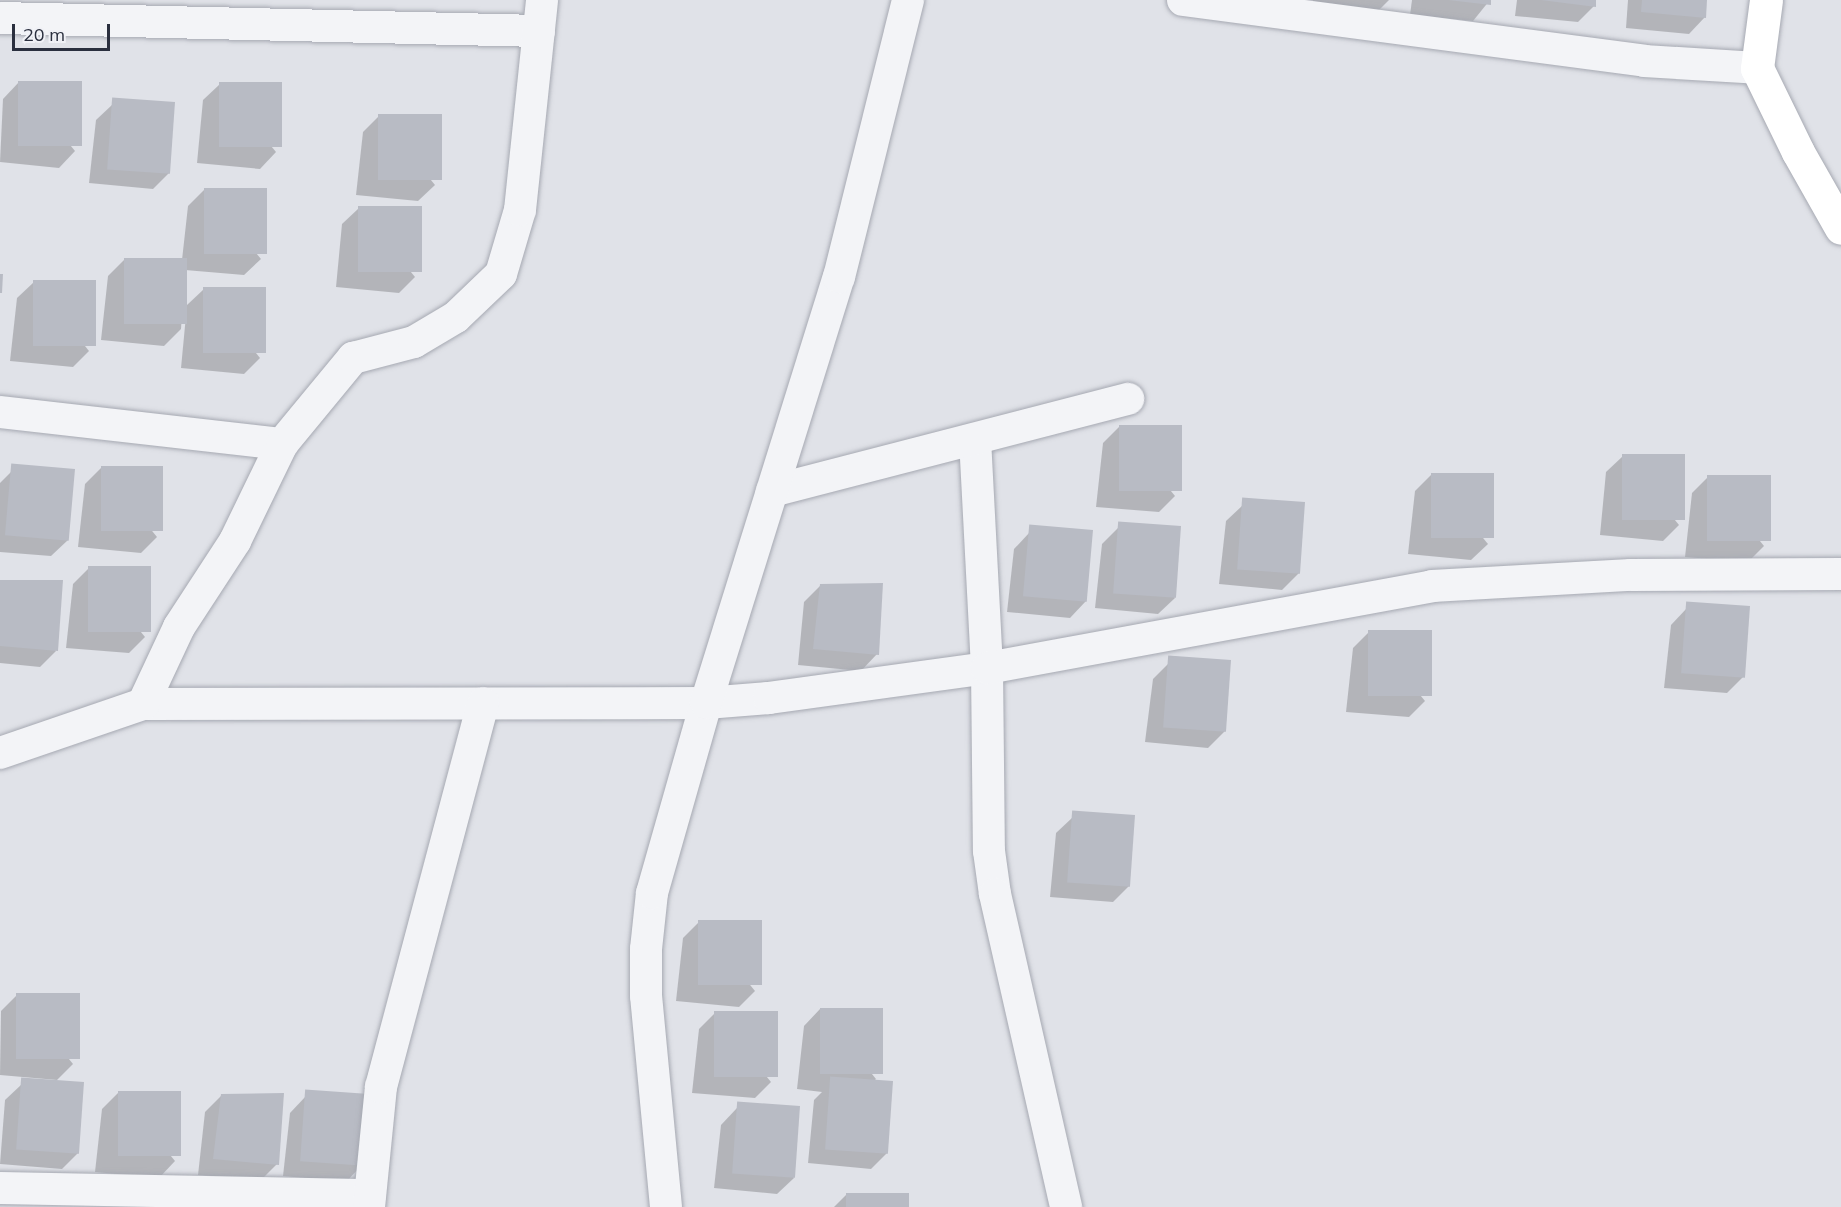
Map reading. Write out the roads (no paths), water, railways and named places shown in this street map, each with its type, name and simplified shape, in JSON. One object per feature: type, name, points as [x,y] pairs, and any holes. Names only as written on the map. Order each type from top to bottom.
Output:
[{"type":"street","points":[[142,704],[179,627],[235,541],[282,444],[353,358],[414,342],[456,317],[501,274],[520,210],[542,0]]},
{"type":"street","points":[[666,1207],[646,949],[652,893],[706,703],[839,277],[908,0]]},
{"type":"street","points":[[1183,0],[1644,61],[1757,68]]},
{"type":"street","points":[[1766,0],[1757,68],[1798,152],[1841,228]]},
{"type":"street","points":[[0,18],[539,31]]},
{"type":"street","points":[[772,491],[1128,399]]},
{"type":"street","points":[[0,412],[282,444]]},
{"type":"street","points":[[975,439],[987,668],[989,851],[995,894],[1066,1207]]},
{"type":"street","points":[[0,753],[142,704],[706,703],[873,687],[1432,586],[1630,575],[1841,574]]},
{"type":"street","points":[[0,1188],[370,1201],[381,1087],[483,703]]}]
